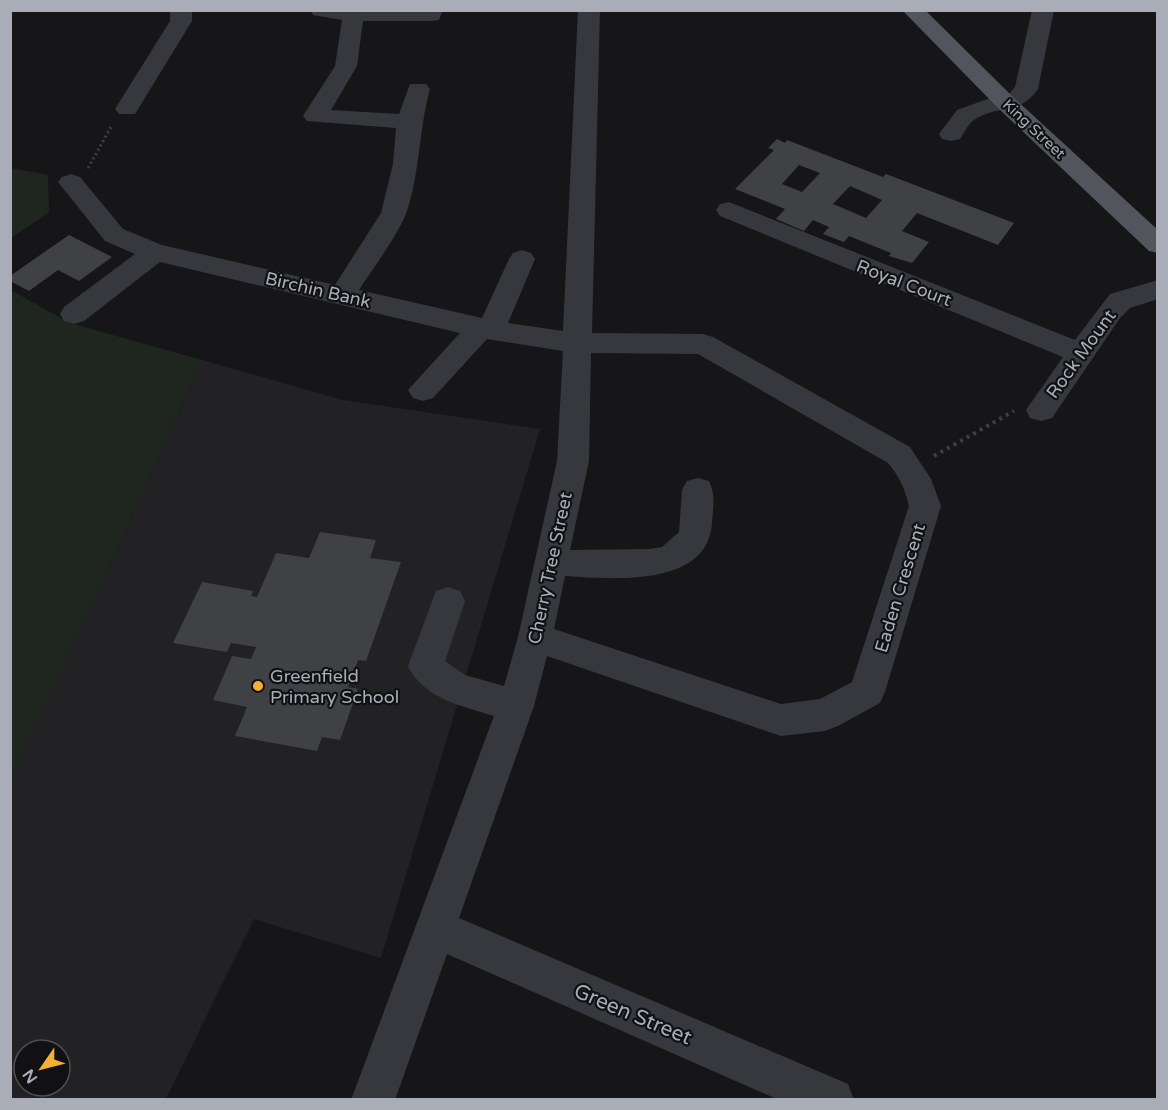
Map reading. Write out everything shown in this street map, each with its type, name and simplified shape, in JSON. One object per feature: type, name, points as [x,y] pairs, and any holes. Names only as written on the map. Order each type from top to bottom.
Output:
[{"type":"main road","name":"King Street","points":[[912,10],[1005,102],[1156,241]]},
{"type":"street","points":[[127,110],[129,89],[181,21],[181,10]]},
{"type":"street","points":[[321,10],[353,15],[432,13]]},
{"type":"street","name":"Cherry Tree Street","points":[[374,1100],[434,928],[516,706],[535,637],[573,461],[575,343],[589,10]]},
{"type":"street","points":[[951,134],[965,115],[1016,100],[1026,89],[1043,10]]},
{"type":"street","points":[[353,15],[346,66],[309,126],[409,122]]},
{"type":"street","points":[[342,296],[394,213],[405,164],[409,122],[418,89]]},
{"type":"street","points":[[54,203],[76,188]]},
{"type":"street","name":"Birchin Bank","points":[[76,188],[114,235],[155,252],[486,329],[575,343]]},
{"type":"street","name":"Royal Court","points":[[729,210],[859,267],[925,290],[1080,353]]},
{"type":"street","points":[[74,314],[155,252]]},
{"type":"street","points":[[423,390],[486,329],[522,259]]},
{"type":"street","name":"Rock Mount","points":[[1041,410],[1080,353],[1120,301],[1158,289]]},
{"type":"street","name":"Eaden Crescent","points":[[535,637],[781,720],[825,715],[867,692],[925,506],[911,468],[899,455],[703,344],[575,343]]},
{"type":"street","points":[[552,562],[595,565],[637,563],[673,557],[695,537],[698,490]]},
{"type":"street","points":[[448,602],[426,666],[454,688],[516,706]]},
{"type":"street","name":"Green Street","points":[[434,928],[831,1100]]},
{"type":"path","points":[[76,188],[118,114],[127,110]]},
{"type":"path","points":[[911,468],[1025,404],[1041,410]]},
{"type":"shaded area","points":[[11,168],[48,175],[49,212],[11,238]]},
{"type":"shaded area","points":[[11,290],[70,323],[202,360],[97,595],[11,777]]},
{"type":"shaded area","name":"Greenfield Primary School","points":[[202,360],[343,400],[540,429],[381,958],[254,919],[166,1099],[11,1099],[10,777],[97,595]]},
{"type":"building","points":[[777,139],[785,143],[787,140],[883,177],[886,174],[1014,223],[998,245],[917,213],[902,231],[929,242],[912,263],[889,256],[891,253],[849,236],[844,242],[823,234],[829,227],[813,220],[804,231],[776,219],[785,209],[735,189],[774,150],[768,148]],"holes":[[[799,165],[820,173],[802,192],[782,184]],[[850,186],[882,200],[866,218],[833,204]]]},
{"type":"building","points":[[69,235],[112,257],[79,281],[58,270],[29,291],[10,281],[10,276]]},
{"type":"building","points":[[320,532],[376,540],[370,558],[401,562],[366,661],[358,660],[348,687],[358,689],[340,740],[322,737],[317,751],[235,736],[247,707],[213,700],[232,656],[251,659],[256,647],[231,643],[227,652],[173,643],[202,582],[253,591],[251,596],[257,597],[276,553],[309,558]]},
{"type":"place","name":"Greenfield Primary School","points":[[258,686]]}]
